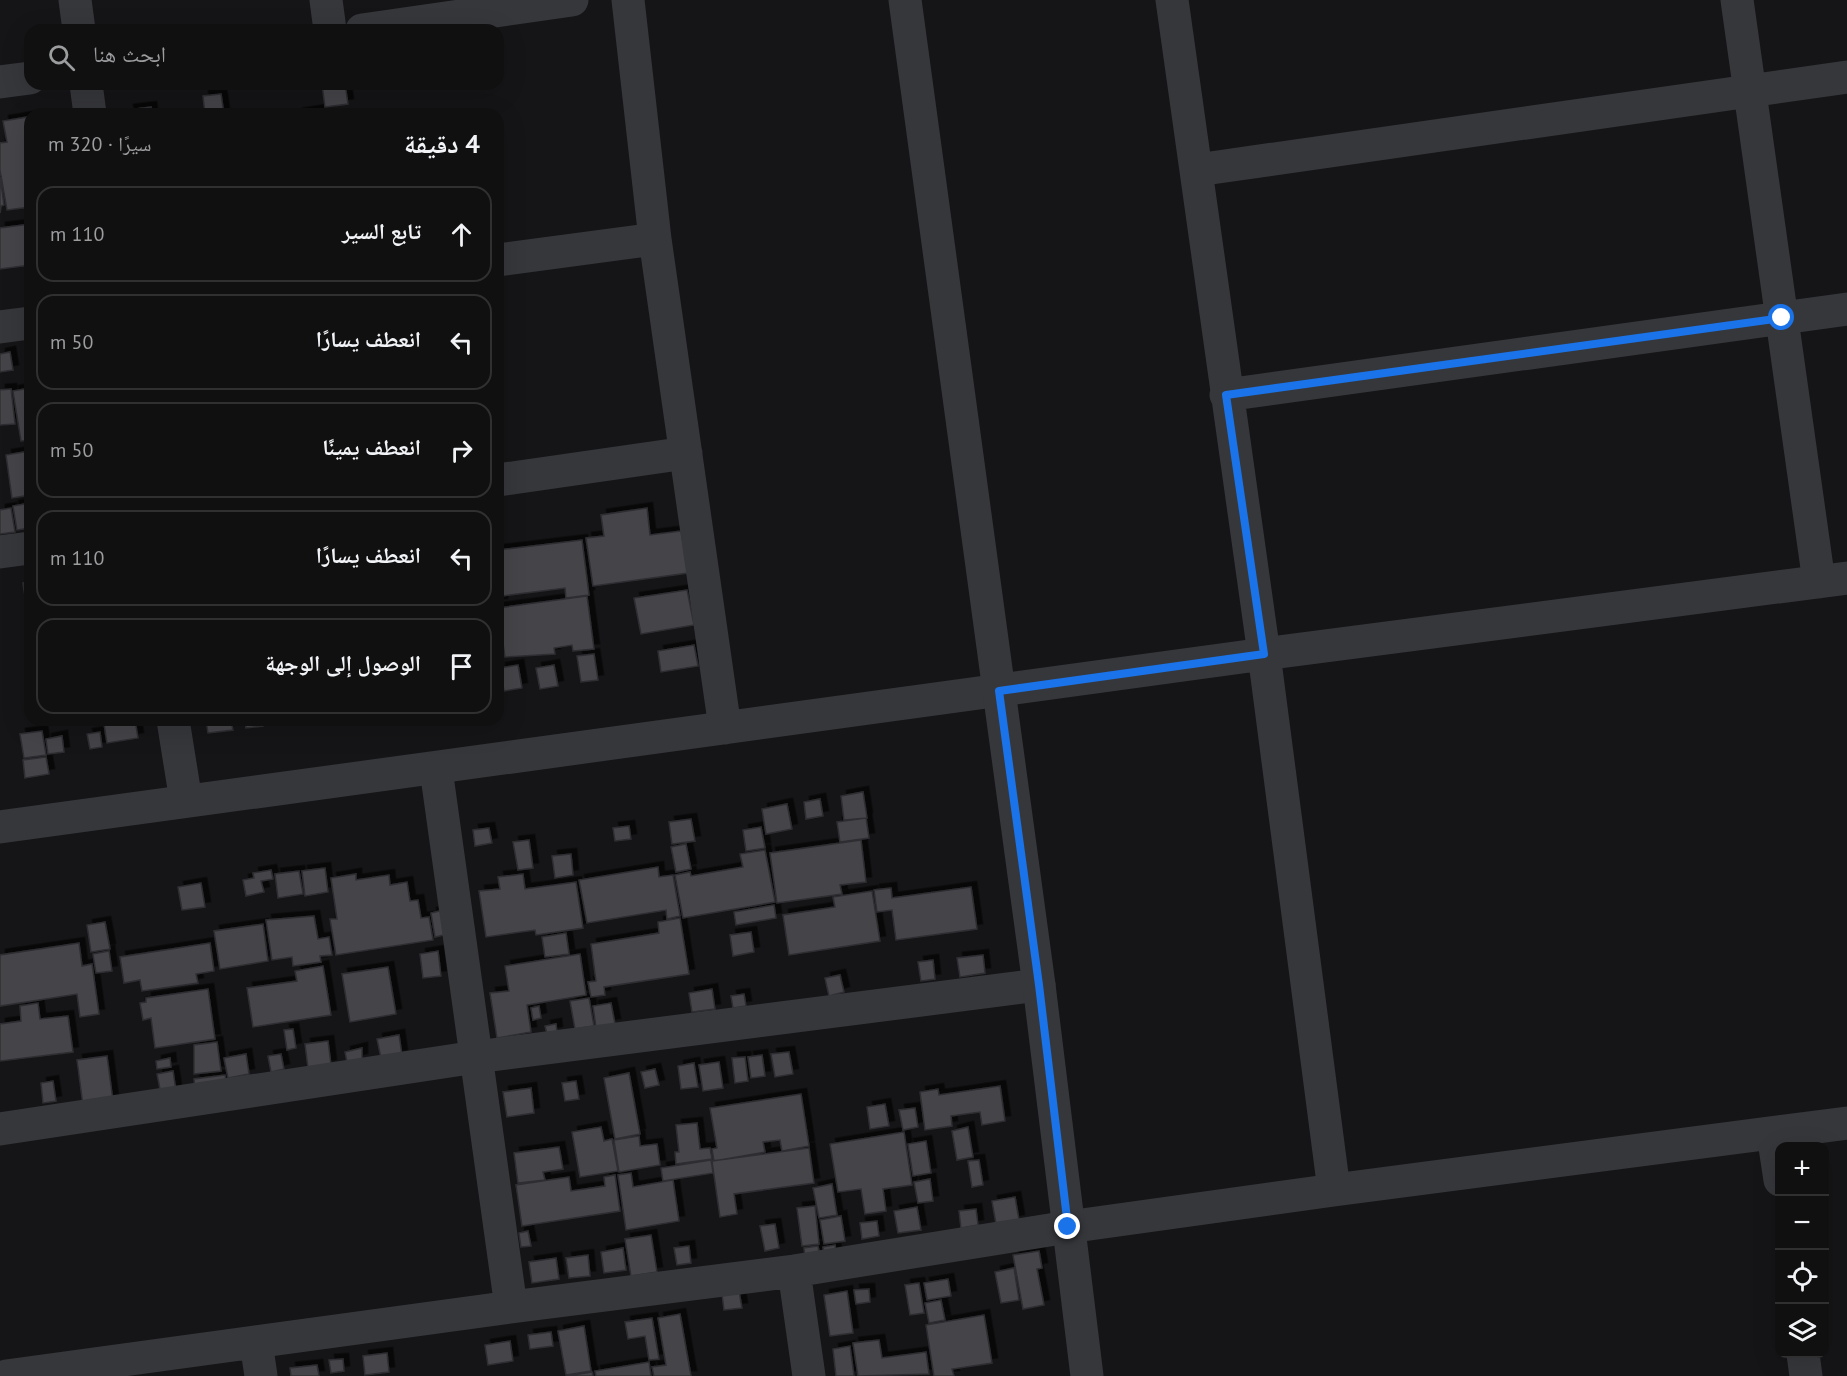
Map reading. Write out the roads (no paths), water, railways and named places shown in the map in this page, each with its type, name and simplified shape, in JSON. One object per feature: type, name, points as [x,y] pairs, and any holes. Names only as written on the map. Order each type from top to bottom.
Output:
[{"type":"street","points":[[75,0],[78,24]]},
{"type":"street","points":[[326,0],[329,24]]},
{"type":"street","points":[[404,24],[572,0]]},
{"type":"street","points":[[628,0],[655,239],[725,728]]},
{"type":"street","points":[[905,0],[1039,985],[1087,1376]]},
{"type":"street","points":[[1172,0],[1264,654],[1334,1190]]},
{"type":"street","points":[[0,827],[1264,654],[1833,580],[1782,318],[1737,0]]},
{"type":"street","points":[[1197,170],[1847,77]]},
{"type":"street","points":[[0,82],[24,79]]},
{"type":"street","points":[[87,90],[89,108]]},
{"type":"street","points":[[504,259],[655,239]]},
{"type":"street","points":[[1226,395],[1847,309]]},
{"type":"street","points":[[0,327],[24,324]]},
{"type":"street","points":[[504,479],[686,453]]},
{"type":"street","points":[[0,552],[24,549]]},
{"type":"street","points":[[174,726],[186,801]]},
{"type":"street","points":[[436,769],[511,1307]]},
{"type":"street","points":[[0,1129],[476,1057],[1039,985]]},
{"type":"street","points":[[6,1376],[794,1271],[1068,1227],[1334,1190],[1847,1123]]},
{"type":"street","points":[[1773,1134],[1775,1149]]},
{"type":"street","points":[[794,1271],[809,1376]]},
{"type":"street","points":[[256,1342],[261,1376]]},
{"type":"street","points":[[1804,1358],[1806,1376]]},
{"type":"street","points":[[0,1367],[1,1376]]}]
